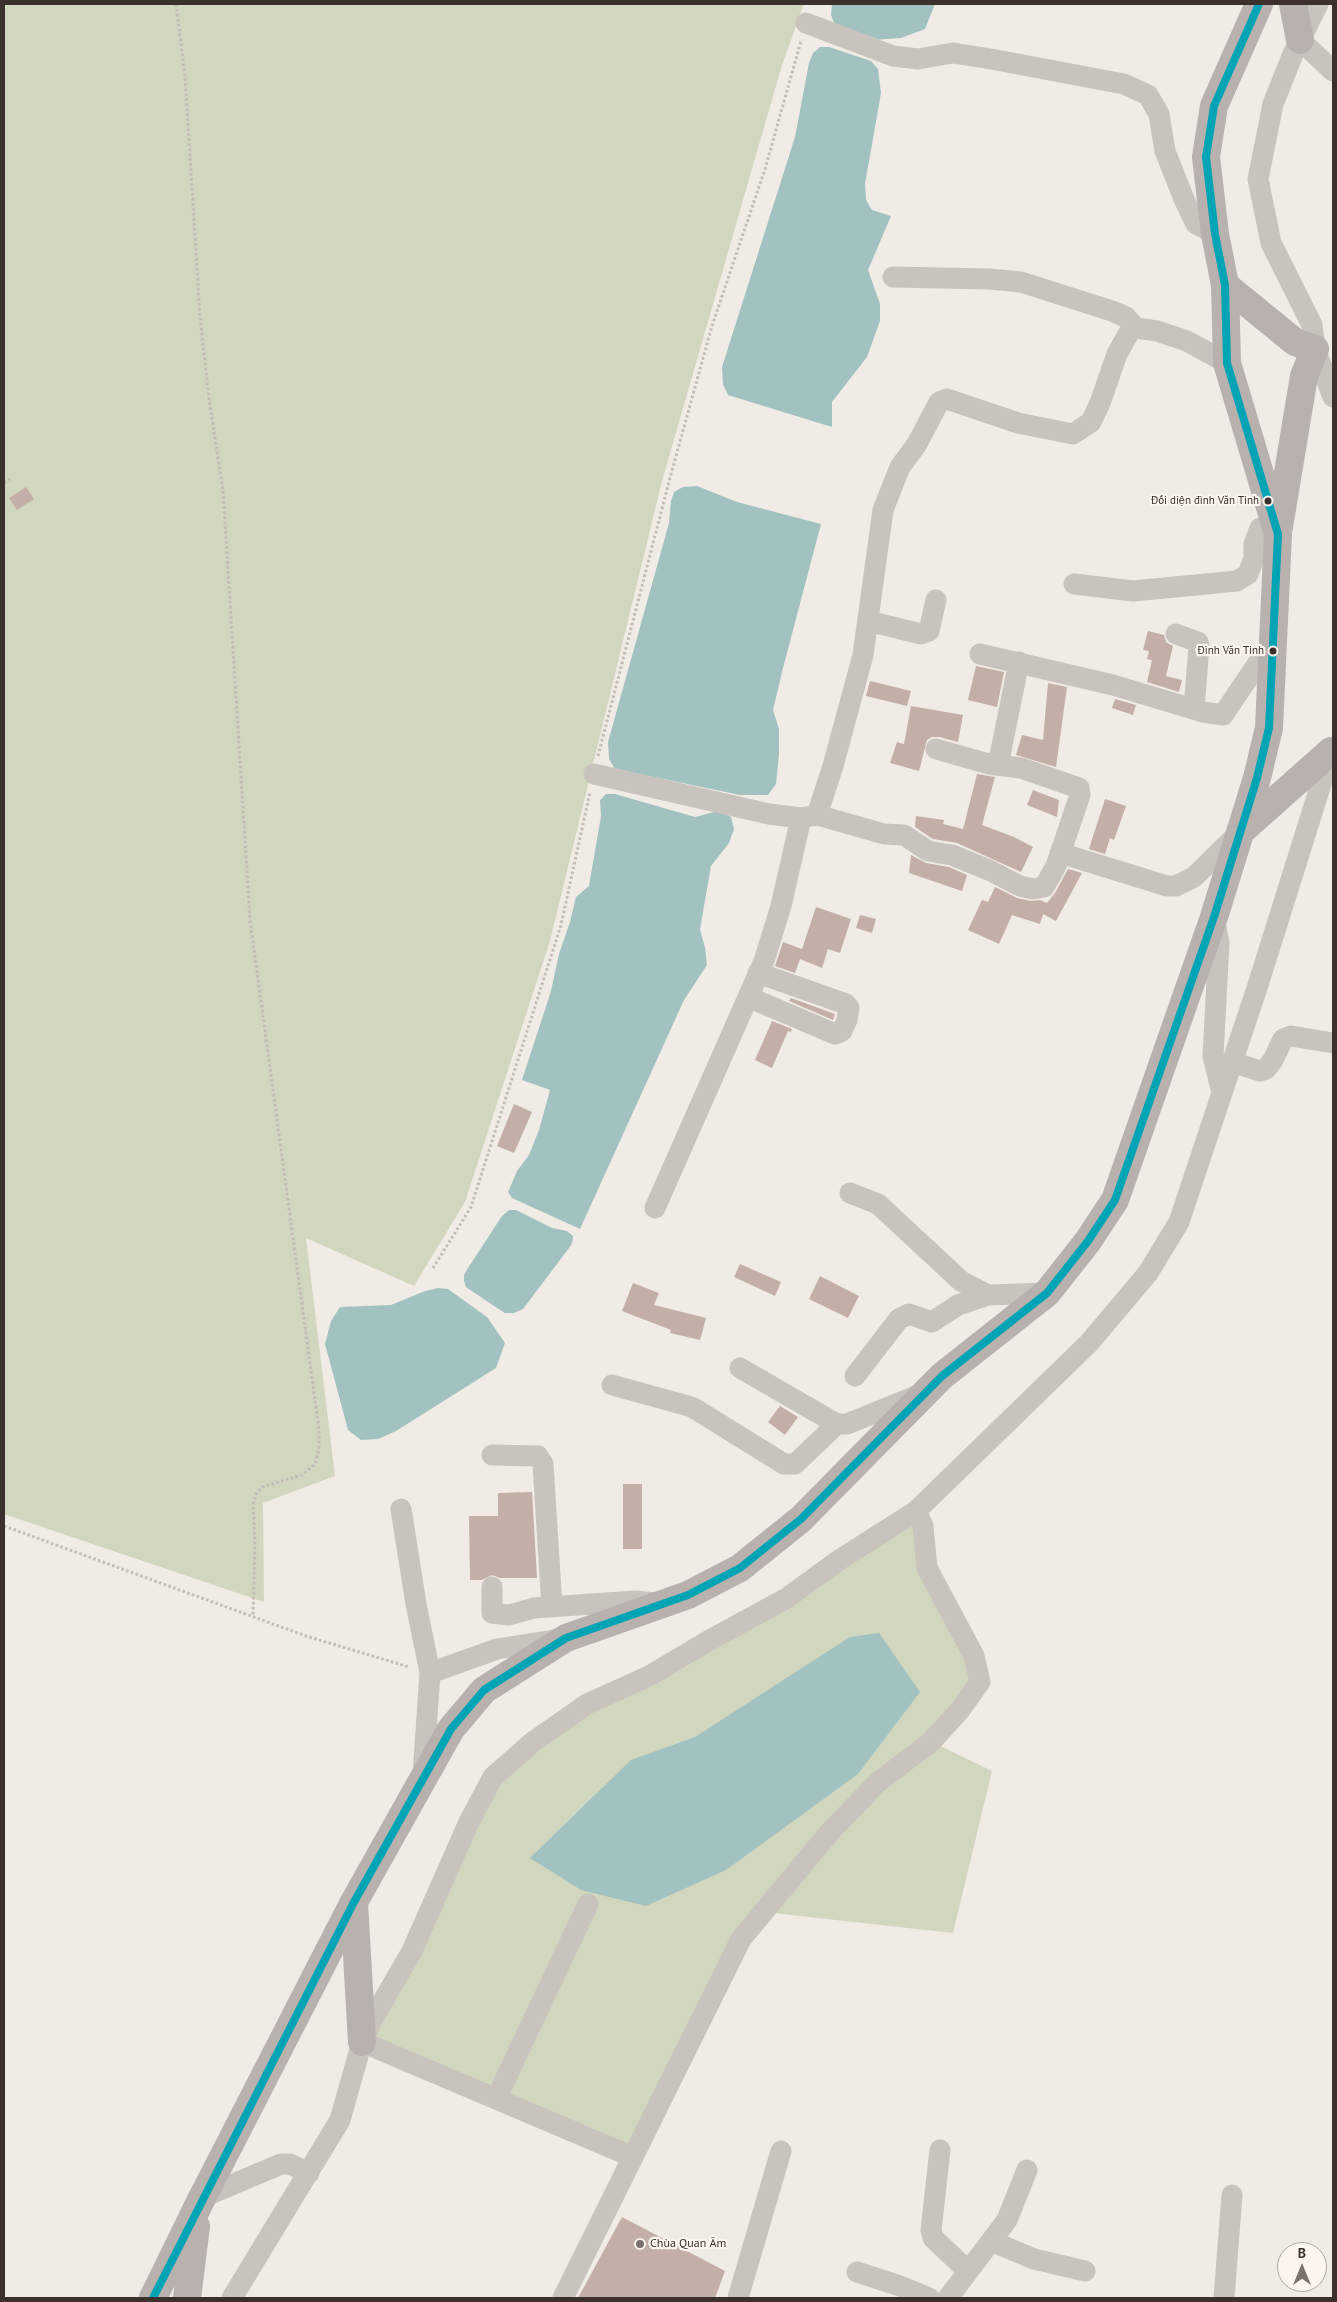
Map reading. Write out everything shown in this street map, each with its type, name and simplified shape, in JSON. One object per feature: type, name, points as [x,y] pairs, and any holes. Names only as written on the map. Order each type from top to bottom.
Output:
[{"type":"main road","points":[[1259,4],[1214,106],[1206,157],[1215,234],[1225,285],[1227,363],[1278,534]]},
{"type":"main road","points":[[1293,4],[1300,40]]},
{"type":"main road","points":[[153,2298],[354,1902],[451,1729],[484,1690],[566,1638],[688,1595],[740,1568],[801,1518],[942,1376],[1047,1293],[1088,1241],[1115,1200],[1214,917],[1257,778],[1269,728],[1278,534],[1304,376],[1324,352],[1295,342],[1225,285]]},
{"type":"main road","points":[[1239,833],[1333,749]]},
{"type":"main road","points":[[354,1902],[362,2042]]},
{"type":"main road","points":[[187,2298],[201,2201]]},
{"type":"street","points":[[1318,4],[1300,40],[1274,104],[1258,179],[1271,243],[1324,352],[1333,397]]},
{"type":"street","points":[[806,23],[893,56],[918,59],[954,53],[1124,84],[1148,95],[1159,114],[1164,151],[1196,224],[1215,234]]},
{"type":"street","points":[[1300,40],[1333,71]]},
{"type":"street","points":[[893,277],[989,279],[1022,282],[1112,310],[1126,317],[1136,328]]},
{"type":"street","points":[[655,1208],[758,973],[809,816],[851,704],[863,655],[883,510],[900,467],[917,444],[939,402],[947,399],[1018,423],[1073,434],[1091,422],[1100,403],[1117,354],[1130,332],[1136,328],[1157,330],[1187,341],[1227,363]]},
{"type":"street","points":[[1074,584],[1133,591],[1237,581],[1248,574],[1254,558],[1254,544],[1260,528],[1268,526],[1278,534]]},
{"type":"street","points":[[868,621],[921,634],[929,632],[936,600]]},
{"type":"street","points":[[1176,634],[1198,642],[1199,646],[1194,709]]},
{"type":"street","points":[[980,654],[1113,684],[1194,709],[1223,714],[1273,642]]},
{"type":"street","points":[[998,765],[1019,662]]},
{"type":"street","points":[[594,774],[769,814],[809,816],[884,834],[904,836],[928,851],[952,855],[1032,889],[1044,887],[1050,879],[1060,853],[1080,795],[1079,788],[1021,768],[998,765],[936,749]]},
{"type":"street","points":[[232,2298],[340,2120],[362,2042],[372,2020],[412,1951],[468,1822],[493,1777],[534,1741],[587,1704],[649,1676],[786,1598],[839,1560],[916,1511],[1089,1343],[1148,1273],[1179,1222],[1333,749]]},
{"type":"street","points":[[1060,853],[1161,884],[1176,886],[1194,877],[1239,833]]},
{"type":"street","points":[[1214,917],[1219,943],[1213,1056],[1222,1093]]},
{"type":"street","points":[[748,997],[835,1034],[842,1031],[847,1020],[849,1008],[846,1004],[758,973]]},
{"type":"street","points":[[1232,1062],[1260,1071],[1266,1069],[1274,1060],[1283,1039],[1291,1036],[1333,1043]]},
{"type":"street","points":[[850,1193],[878,1204],[961,1281],[988,1295]]},
{"type":"street","points":[[855,1376],[899,1319],[908,1314],[932,1322],[958,1305],[988,1295],[1047,1293]]},
{"type":"street","points":[[740,1368],[837,1424],[847,1424],[927,1392]]},
{"type":"street","points":[[612,1385],[692,1407],[784,1464],[795,1464],[837,1424]]},
{"type":"street","points":[[492,1455],[538,1456],[543,1464],[552,1607]]},
{"type":"street","points":[[401,1509],[412,1585],[430,1673],[422,1780]]},
{"type":"street","points":[[563,2298],[741,1939],[829,1833],[877,1782],[931,1742],[960,1710],[980,1682],[974,1656],[927,1568],[923,1526],[916,1511]]},
{"type":"street","points":[[492,1587],[492,1613],[510,1615],[534,1608],[635,1601],[664,1604]]},
{"type":"street","points":[[430,1673],[497,1649],[566,1638]]},
{"type":"street","points":[[496,2099],[588,1904]]},
{"type":"street","points":[[362,2042],[633,2157]]},
{"type":"street","points":[[940,2150],[931,2230],[933,2238],[968,2271]]},
{"type":"street","points":[[738,2298],[780,2151]]},
{"type":"street","points":[[201,2201],[281,2164],[290,2164],[309,2173]]},
{"type":"street","points":[[948,2298],[1007,2220],[1027,2170]]},
{"type":"street","points":[[1224,2298],[1232,2195]]},
{"type":"street","points":[[991,2241],[1034,2259],[1085,2271]]},
{"type":"street","points":[[857,2272],[929,2298]]},
{"type":"path","points":[[176,4],[185,76],[200,317],[209,399],[223,490],[250,920],[320,1430],[319,1449],[315,1464],[302,1475],[262,1487],[256,1494],[254,1504],[254,1616]]},
{"type":"path","points":[[433,1268],[471,1207],[561,925],[594,774],[671,474],[709,336],[765,169],[806,23]]},
{"type":"path","points":[[4,483],[11,478]]},
{"type":"path","points":[[4,1526],[306,1636],[430,1673]]},
{"type":"green space","points":[[4,4],[804,4],[782,65],[662,481],[550,941],[465,1202],[414,1286],[306,1238],[335,1476],[263,1503],[264,1602],[4,1514]]},
{"type":"green space","points":[[916,1511],[980,1682],[932,1742],[992,1771],[953,1933],[764,1912],[633,2157],[362,2042],[493,1777],[534,1741]]},
{"type":"water","points":[[832,4],[935,4],[925,29],[901,38],[873,40],[835,25],[831,15]]},
{"type":"water","points":[[820,47],[829,47],[871,61],[878,69],[881,93],[865,184],[866,200],[872,210],[891,216],[868,270],[880,304],[880,321],[867,357],[832,402],[832,427],[728,395],[723,384],[722,367],[795,137],[809,63],[813,53]]},
{"type":"water","points":[[697,486],[737,502],[821,524],[773,710],[779,729],[779,754],[776,784],[768,795],[740,795],[615,769],[609,759],[608,742],[669,523],[671,501],[674,492],[683,487]]},
{"type":"water","points":[[606,794],[615,794],[695,817],[718,811],[731,817],[734,829],[729,843],[711,866],[700,929],[707,965],[684,1000],[580,1229],[512,1198],[508,1192],[517,1171],[529,1155],[539,1130],[550,1090],[522,1080],[551,991],[559,954],[576,897],[589,886],[601,816],[600,800]]},
{"type":"water","points":[[509,1210],[516,1210],[552,1228],[567,1231],[573,1236],[572,1244],[523,1309],[514,1313],[505,1313],[494,1306],[466,1287],[464,1281],[464,1275],[468,1268],[502,1216]]},
{"type":"water","points":[[438,1288],[448,1289],[487,1317],[505,1343],[496,1368],[396,1431],[378,1439],[361,1440],[348,1430],[325,1344],[331,1321],[340,1307],[391,1305],[425,1291]]},
{"type":"water","points":[[879,1633],[920,1692],[858,1774],[726,1870],[646,1906],[581,1890],[530,1858],[631,1760],[695,1737],[850,1637]]},
{"type":"building","points":[[26,487],[34,499],[17,510],[9,498]]},
{"type":"building","points":[[1148,631],[1164,635],[1166,642],[1173,646],[1166,676],[1182,680],[1179,692],[1147,682],[1152,660],[1147,659],[1149,651],[1143,650]]},
{"type":"building","points":[[976,666],[1004,672],[997,707],[968,700]]},
{"type":"building","points":[[870,681],[911,691],[907,706],[866,696]]},
{"type":"building","points":[[1048,683],[1067,687],[1056,767],[1016,755],[1022,735],[1043,740]]},
{"type":"building","points":[[1115,699],[1136,705],[1133,715],[1112,708]]},
{"type":"building","points":[[911,706],[963,715],[958,742],[939,737],[932,737],[927,740],[919,771],[890,763],[897,742],[904,744]]},
{"type":"building","points":[[977,774],[995,777],[982,825],[1014,837],[1033,847],[1021,872],[957,843],[933,839],[915,827],[916,816],[944,820],[943,824],[963,829]]},
{"type":"building","points":[[1033,790],[1059,800],[1057,817],[1027,805]]},
{"type":"building","points":[[1105,799],[1126,806],[1114,840],[1110,838],[1105,854],[1089,849]]},
{"type":"building","points":[[911,855],[926,863],[949,867],[967,875],[962,891],[909,873]]},
{"type":"building","points":[[1068,869],[1082,873],[1056,921],[1043,914],[1040,924],[1012,915],[999,944],[968,930],[982,900],[988,902],[995,887],[1017,898],[1031,901],[1040,900],[1047,903],[1055,893]]},
{"type":"building","points":[[816,907],[851,919],[840,953],[828,949],[822,968],[800,959],[795,973],[775,966],[783,942],[802,949]]},
{"type":"building","points":[[860,915],[876,919],[872,933],[856,928]]},
{"type":"building","points":[[791,998],[835,1014],[833,1020],[789,1001]]},
{"type":"building","points":[[772,1021],[792,1029],[791,1032],[788,1031],[772,1068],[755,1060]]},
{"type":"building","points":[[514,1104],[532,1112],[514,1153],[497,1146]]},
{"type":"building","points":[[740,1264],[781,1282],[775,1296],[734,1277]]},
{"type":"building","points":[[820,1276],[859,1296],[848,1318],[809,1299]]},
{"type":"building","points":[[633,1283],[659,1293],[654,1305],[706,1318],[700,1340],[670,1333],[671,1330],[622,1311]]},
{"type":"building","points":[[780,1406],[798,1417],[785,1435],[768,1422]]},
{"type":"building","points":[[623,1484],[642,1484],[642,1549],[623,1549]]},
{"type":"building","points":[[532,1492],[537,1578],[500,1578],[492,1575],[482,1580],[470,1580],[469,1516],[498,1516],[498,1493]]},
{"type":"building","name":"Chùa Quan Âm","points":[[622,2217],[725,2271],[715,2298],[578,2298]]},
{"type":"transit line","points":[[153,2298],[354,1902],[451,1729],[484,1690],[566,1638],[688,1595],[740,1568],[801,1519],[942,1376],[1047,1293],[1088,1241],[1115,1200],[1214,917],[1257,778],[1269,728],[1278,534],[1227,363],[1225,285],[1215,234],[1206,157],[1214,106],[1259,4]]},
{"type":"place","name":"Đối diện đình Văn Tinh","points":[[1268,501]]},
{"type":"place","name":"Đình Văn Tinh","points":[[1273,651]]},
{"type":"place","name":"Chùa Quan Âm","points":[[640,2244]]}]
